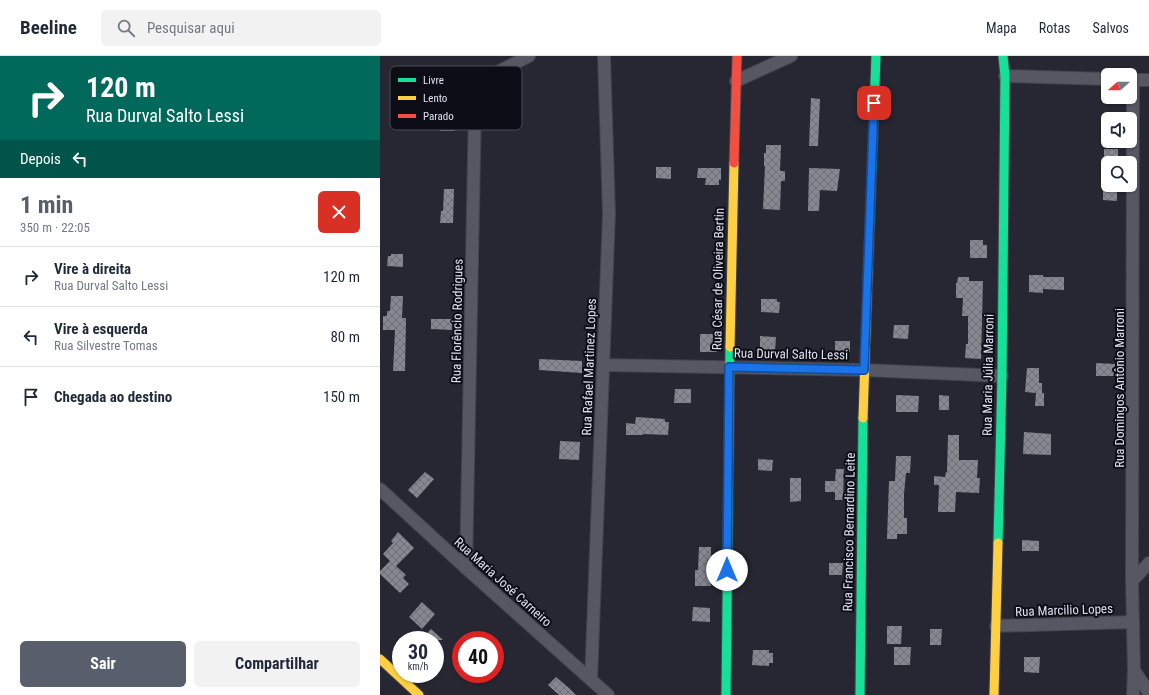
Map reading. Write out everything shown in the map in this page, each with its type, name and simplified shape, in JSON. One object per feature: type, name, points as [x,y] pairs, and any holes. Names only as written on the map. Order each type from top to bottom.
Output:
[{"type":"street","name":"Rua Florêncio Rodrigues","points":[[509,66],[529,56]]},
{"type":"street","name":"Rua Rafael Martinez Lopes","points":[[591,680],[609,214],[604,56]]},
{"type":"street","name":"Rua César de Oliveira Bertin","points":[[726,695],[729,367],[737,56]]},
{"type":"street","points":[[736,81],[791,56]]},
{"type":"street","name":"Rua Francisco Bernardino Leite","points":[[860,695],[864,370],[876,56]]},
{"type":"street","name":"Rua Maria Júlia Marroni","points":[[994,695],[1002,376],[1005,76],[1003,56]]},
{"type":"street","points":[[1005,76],[1101,79]]},
{"type":"street","points":[[1137,80],[1149,80]]},
{"type":"street","name":"Rua Domingos Antônio Marroni","points":[[1132,104],[1133,695]]},
{"type":"street","name":"Rua Florêncio Rodrigues","points":[[466,568],[475,130]]},
{"type":"street","name":"Rua Durval Salto Lessi","points":[[604,365],[864,370],[1002,376]]},
{"type":"street","name":"Rua Maria José Carneiro","points":[[380,489],[608,695]]},
{"type":"street","points":[[1132,581],[1149,563]]},
{"type":"street","name":"Rua Marcilio Lopes","points":[[996,626],[1133,622]]},
{"type":"street","points":[[380,659],[419,695]]},
{"type":"street","points":[[1134,670],[1149,693]]},
{"type":"building","points":[[811,98],[820,99],[818,146],[809,146]]},
{"type":"building","points":[[440,130],[455,130],[455,131]]},
{"type":"building","points":[[766,145],[781,145],[780,171],[785,171],[785,181],[781,181],[780,210],[763,209],[765,166],[764,153],[766,153]]},
{"type":"building","points":[[1104,149],[1118,149],[1118,156],[1104,156]]},
{"type":"building","points":[[656,167],[671,167],[671,179],[656,178]]},
{"type":"building","points":[[698,168],[721,168],[721,180],[719,180],[719,185],[705,185],[706,178],[697,178]]},
{"type":"building","points":[[809,168],[840,169],[837,191],[820,190],[819,211],[808,211]]},
{"type":"building","points":[[444,189],[454,189],[453,223],[440,223],[441,211],[443,211]]},
{"type":"building","points":[[1103,192],[1117,192],[1117,201],[1103,200]]},
{"type":"building","points":[[970,240],[983,240],[983,245],[987,245],[987,258],[970,258]]},
{"type":"building","points":[[391,254],[403,254],[403,267],[387,266],[388,256],[391,256]]},
{"type":"building","points":[[1029,275],[1064,277],[1064,290],[1043,289],[1043,293],[1029,292]]},
{"type":"building","points":[[958,277],[969,277],[969,281],[983,281],[981,359],[965,358],[966,344],[968,344],[968,316],[962,316],[963,298],[956,298],[956,283]]},
{"type":"building","points":[[391,296],[403,296],[402,318],[406,318],[405,371],[393,371],[395,330],[383,330],[383,316],[387,316],[387,311],[390,311]]},
{"type":"building","points":[[761,299],[777,299],[777,302],[780,302],[779,313],[761,312]]},
{"type":"building","points":[[431,319],[452,319],[452,330],[431,329]]},
{"type":"building","points":[[894,325],[909,325],[908,339],[893,338]]},
{"type":"building","points":[[700,334],[715,334],[715,339],[718,339],[717,352],[700,352]]},
{"type":"building","points":[[760,336],[776,337],[775,351],[760,350]]},
{"type":"building","points":[[835,341],[850,341],[850,352],[835,351]]},
{"type":"building","points":[[539,359],[582,361],[582,373],[539,370]]},
{"type":"building","points":[[1096,363],[1115,364],[1115,376],[1096,376]]},
{"type":"building","points":[[1027,368],[1039,368],[1039,383],[1042,383],[1044,406],[1035,406],[1036,393],[1025,392]]},
{"type":"building","points":[[675,389],[691,389],[691,403],[674,403]]},
{"type":"building","points":[[896,395],[919,396],[918,412],[896,412]]},
{"type":"building","points":[[939,395],[949,396],[949,410],[939,410]]},
{"type":"building","points":[[636,417],[665,419],[665,422],[669,422],[668,435],[626,435],[626,423],[635,424]]},
{"type":"building","points":[[1024,432],[1051,434],[1051,455],[1023,454]]},
{"type":"building","points":[[948,435],[959,435],[959,460],[978,460],[977,478],[980,478],[979,493],[956,492],[955,512],[938,512],[939,485],[934,485],[934,476],[945,477],[947,472]]},
{"type":"building","points":[[560,441],[580,442],[579,460],[559,459]]},
{"type":"building","points":[[896,456],[911,456],[910,473],[906,473],[904,494],[904,518],[907,518],[907,534],[897,534],[897,539],[887,539],[889,481],[895,481]]},
{"type":"building","points":[[758,459],[773,460],[772,471],[758,470]]},
{"type":"building","points":[[836,469],[844,469],[843,500],[835,500],[835,492],[825,492],[825,481],[835,481]]},
{"type":"building","points":[[425,472],[434,479],[417,498],[408,490]]},
{"type":"building","points":[[790,478],[801,478],[801,501],[790,502]]},
{"type":"building","points":[[398,532],[414,548],[396,566],[406,575],[403,578],[409,584],[400,593],[380,574],[380,571],[390,561],[383,554],[393,543],[391,541]]},
{"type":"building","points":[[1022,540],[1039,541],[1039,551],[1022,551]]},
{"type":"building","points":[[699,547],[711,547],[711,586],[695,586],[695,570],[698,570]]},
{"type":"building","points":[[829,563],[843,563],[842,575],[829,575]]},
{"type":"building","points":[[422,602],[435,614],[422,629],[409,617]]},
{"type":"building","points":[[693,607],[710,608],[710,622],[692,621]]},
{"type":"building","points":[[887,626],[902,626],[901,644],[887,644]]},
{"type":"building","points":[[930,629],[942,629],[941,645],[930,645]]},
{"type":"building","points":[[894,647],[911,647],[910,665],[894,665]]},
{"type":"building","points":[[753,650],[769,650],[769,653],[773,653],[773,663],[769,663],[769,666],[752,665]]},
{"type":"building","points":[[1024,657],[1040,657],[1039,673],[1024,672]]},
{"type":"building","points":[[556,677],[576,695],[559,695],[548,685]]},
{"type":"traffic: fast","points":[[868,272],[876,56]]},
{"type":"traffic: fast","points":[[998,543],[1002,376],[1005,76],[1003,56]]},
{"type":"traffic: fast","points":[[726,695],[730,347]]},
{"type":"traffic: fast","points":[[860,695],[863,418]]},
{"type":"traffic: slow","points":[[730,347],[734,163]]},
{"type":"traffic: slow","points":[[863,418],[868,272]]},
{"type":"traffic: slow","points":[[994,695],[998,543]]},
{"type":"traffic: slow","points":[[380,659],[419,695]]},
{"type":"traffic: jam","points":[[734,163],[737,56]]},
{"type":"route","points":[[727,570],[729,367],[864,370],[874,103]]}]
